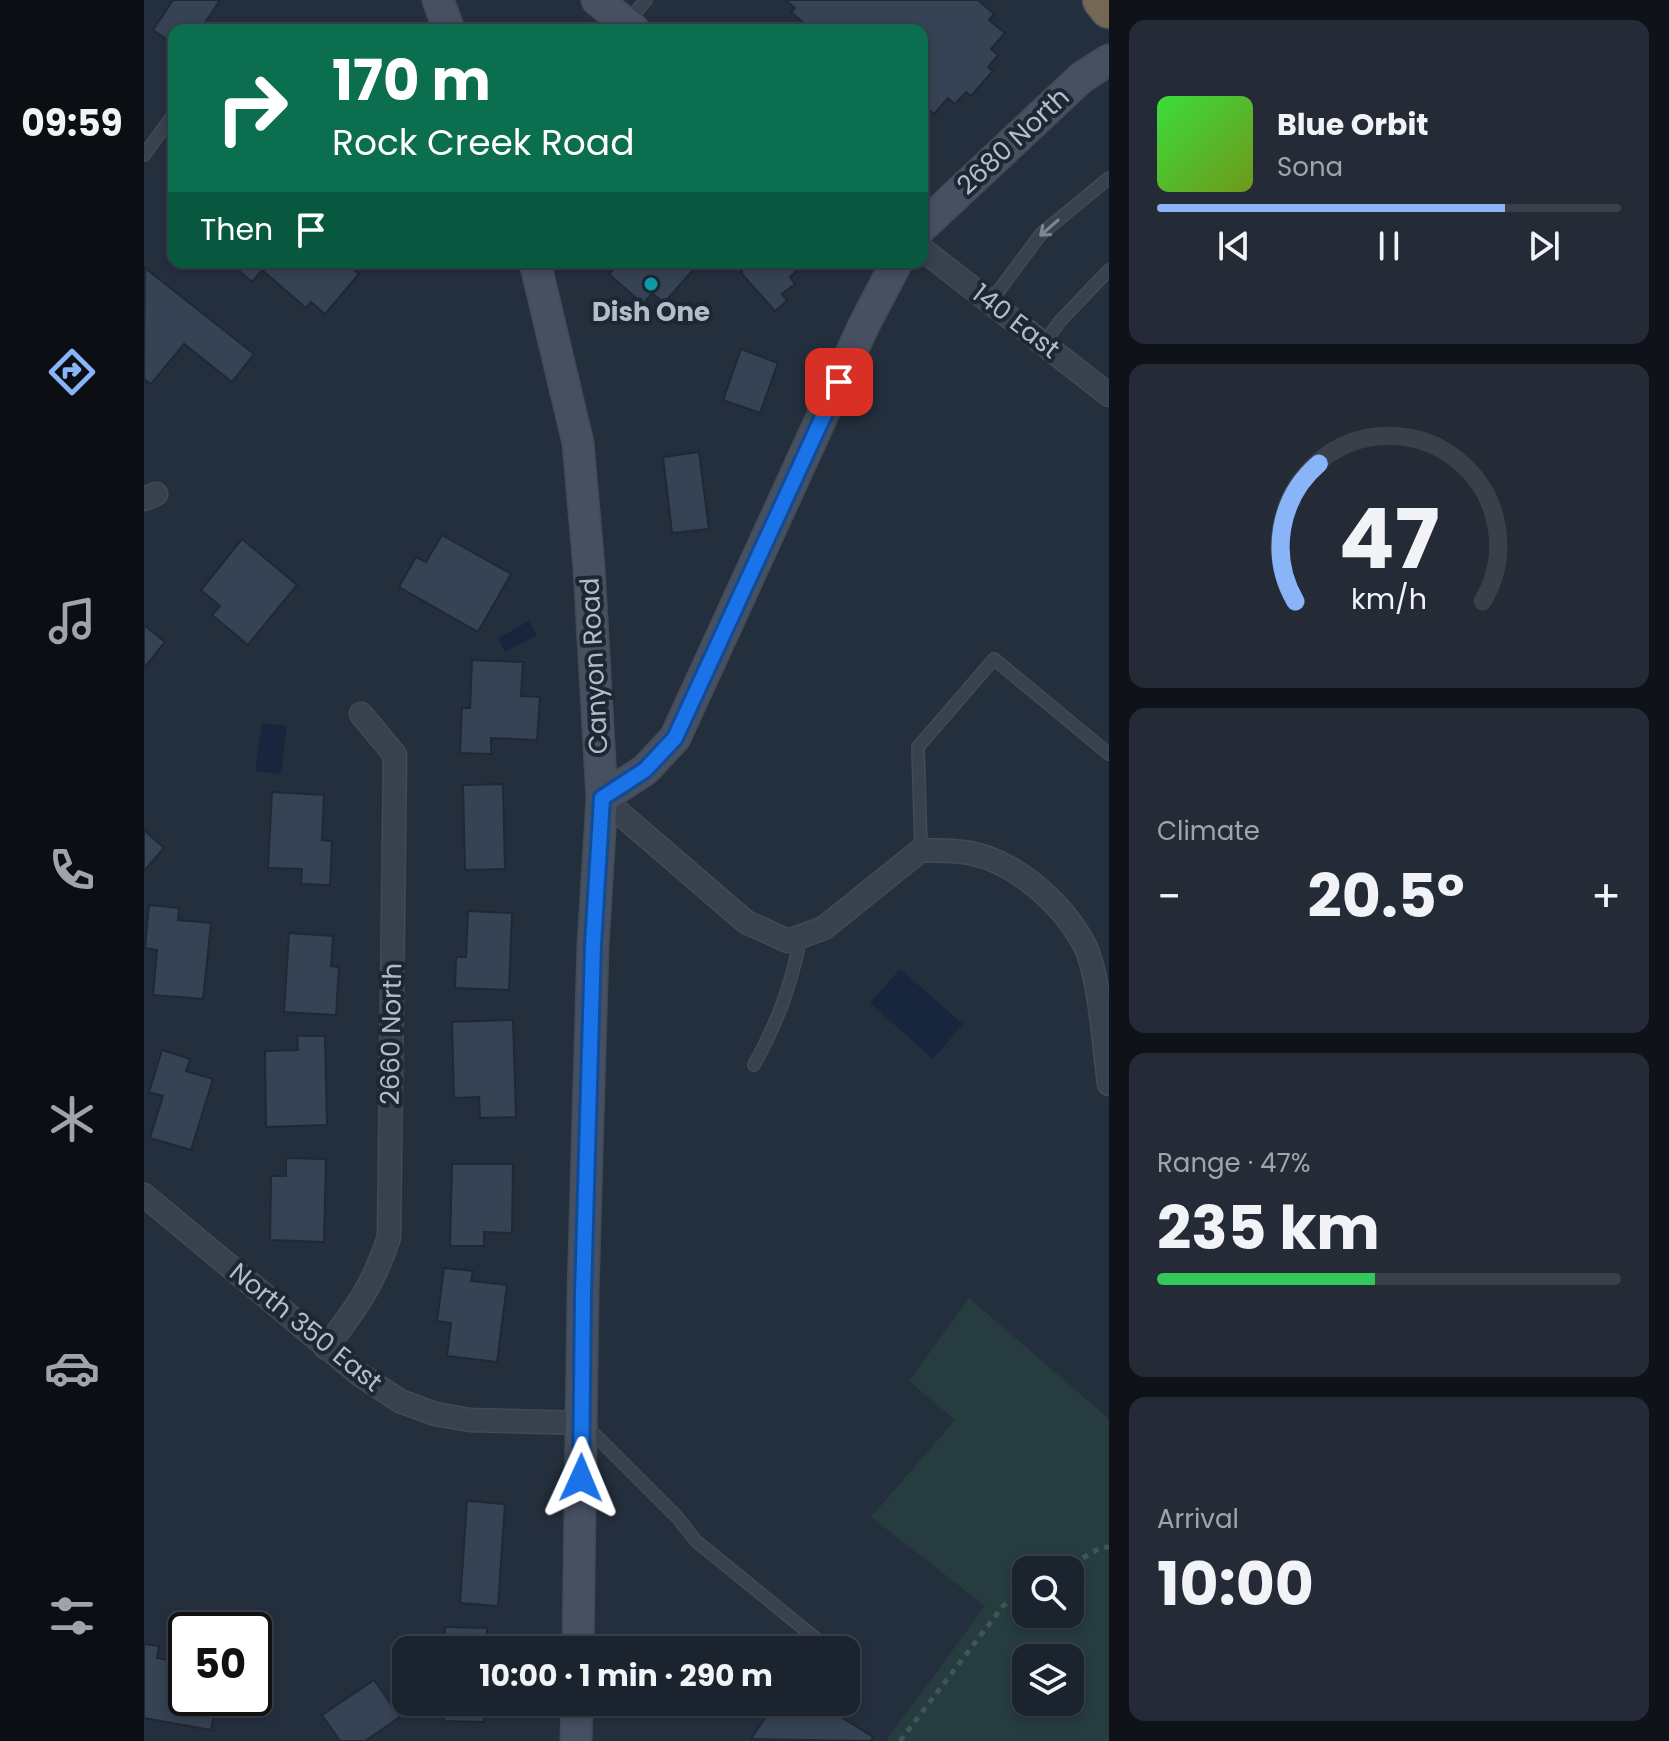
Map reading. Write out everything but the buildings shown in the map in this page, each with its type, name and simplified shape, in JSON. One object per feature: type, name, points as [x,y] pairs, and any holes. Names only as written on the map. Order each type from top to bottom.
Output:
[{"type":"highway","points":[[1102,0],[1109,9]]},
{"type":"main road","points":[[438,0],[447,24]]},
{"type":"main road","points":[[597,0],[626,24]]},
{"type":"main road","name":"2680 North","points":[[928,221],[1081,78],[1109,60]]},
{"type":"main road","name":"Canyon Road","points":[[536,268],[578,443],[589,568],[602,798],[593,945],[583,1293],[578,1636]]},
{"type":"main road","points":[[602,798],[645,770],[675,738],[864,325],[894,268]]},
{"type":"main road","points":[[576,1741],[577,1716]]},
{"type":"street","name":"140 East","points":[[928,254],[1109,395]]},
{"type":"street","name":"2660 North","points":[[326,1348],[363,1299],[379,1269],[389,1237],[395,755],[361,714]]},
{"type":"street","points":[[602,798],[746,922],[788,941],[824,928],[921,850],[971,853],[1012,868],[1048,896],[1084,944],[1096,985],[1109,1084]]},
{"type":"street","name":"North 350 East","points":[[144,1195],[326,1348],[400,1401],[435,1414],[470,1420],[583,1423]]},
{"type":"lane","points":[[632,24],[646,0]]},
{"type":"lane","points":[[144,155],[168,122]]},
{"type":"lane","points":[[991,301],[1041,234],[1109,178]]},
{"type":"lane","points":[[1044,343],[1061,320],[1109,270]]},
{"type":"lane","points":[[921,850],[918,747],[994,659],[1109,754]]},
{"type":"lane","points":[[754,1065],[775,1027],[790,988],[802,936]]},
{"type":"lane","points":[[583,1423],[677,1517],[696,1541],[813,1636]]},
{"type":"path","points":[[1084,1557],[1100,1548],[1109,1547]]},
{"type":"path","points":[[900,1741],[1003,1606],[1012,1600]]},
{"type":"green space","points":[[969,1298],[1109,1419],[1109,1741],[886,1741],[985,1606],[871,1517],[955,1420],[909,1381]]},
{"type":"water","points":[[529,621],[537,635],[505,652],[498,638]]},
{"type":"water","points":[[262,723],[287,726],[281,774],[255,771]]},
{"type":"water","points":[[900,969],[963,1024],[933,1059],[870,1003]]},
{"type":"place","name":"Dish One","points":[[651,284]]},
{"type":"route","points":[[581,1478],[593,945],[602,798],[645,770],[675,738],[839,382]]}]
